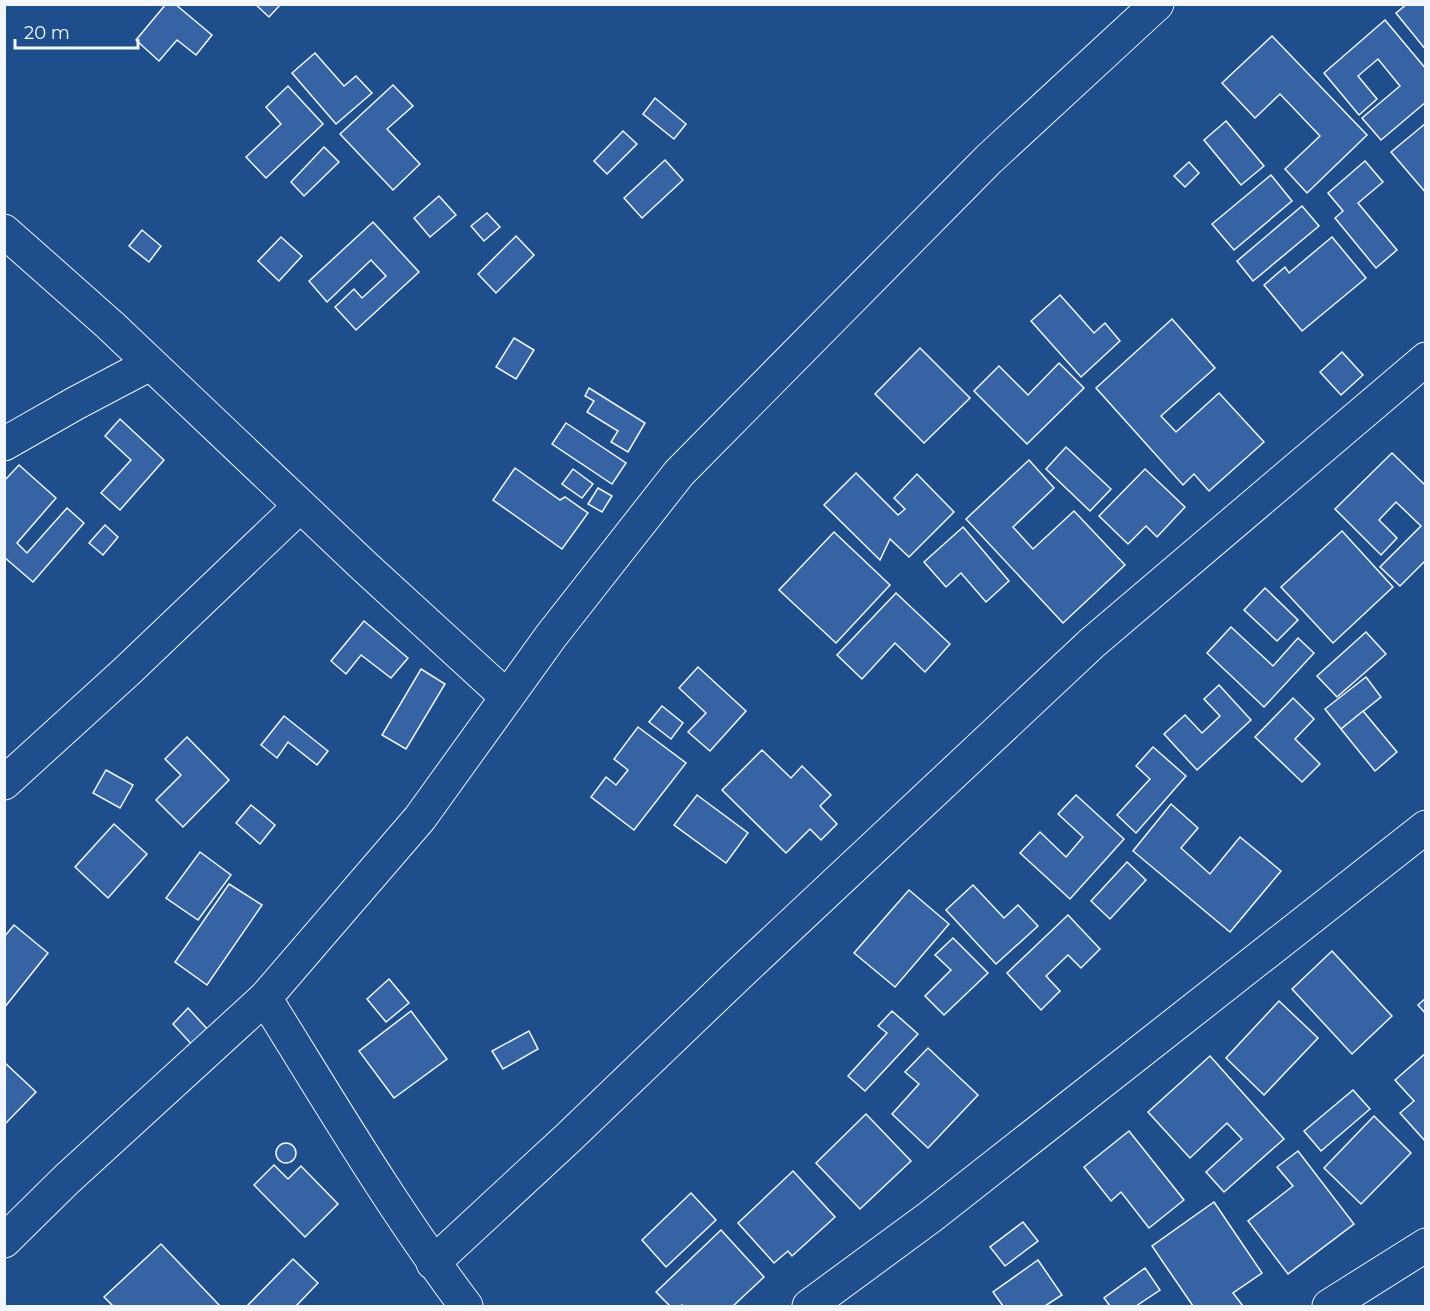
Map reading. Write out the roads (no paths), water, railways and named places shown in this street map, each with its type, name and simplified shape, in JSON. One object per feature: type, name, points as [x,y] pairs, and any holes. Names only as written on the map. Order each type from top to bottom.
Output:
[{"type":"street","points":[[4,1241],[67,1179],[265,998],[420,818],[551,636],[679,473],[989,159],[1157,4]]},
{"type":"street","points":[[4,231],[110,325],[300,506],[507,697]]},
{"type":"street","points":[[433,1263],[1092,643],[1425,359]]},
{"type":"street","points":[[4,444],[150,364]]},
{"type":"street","points":[[4,783],[151,649],[300,506]]},
{"type":"street","points":[[809,1306],[930,1217],[1425,827]]},
{"type":"street","points":[[265,998],[433,1263],[466,1306]]},
{"type":"street","points":[[1329,1306],[1425,1245]]}]
